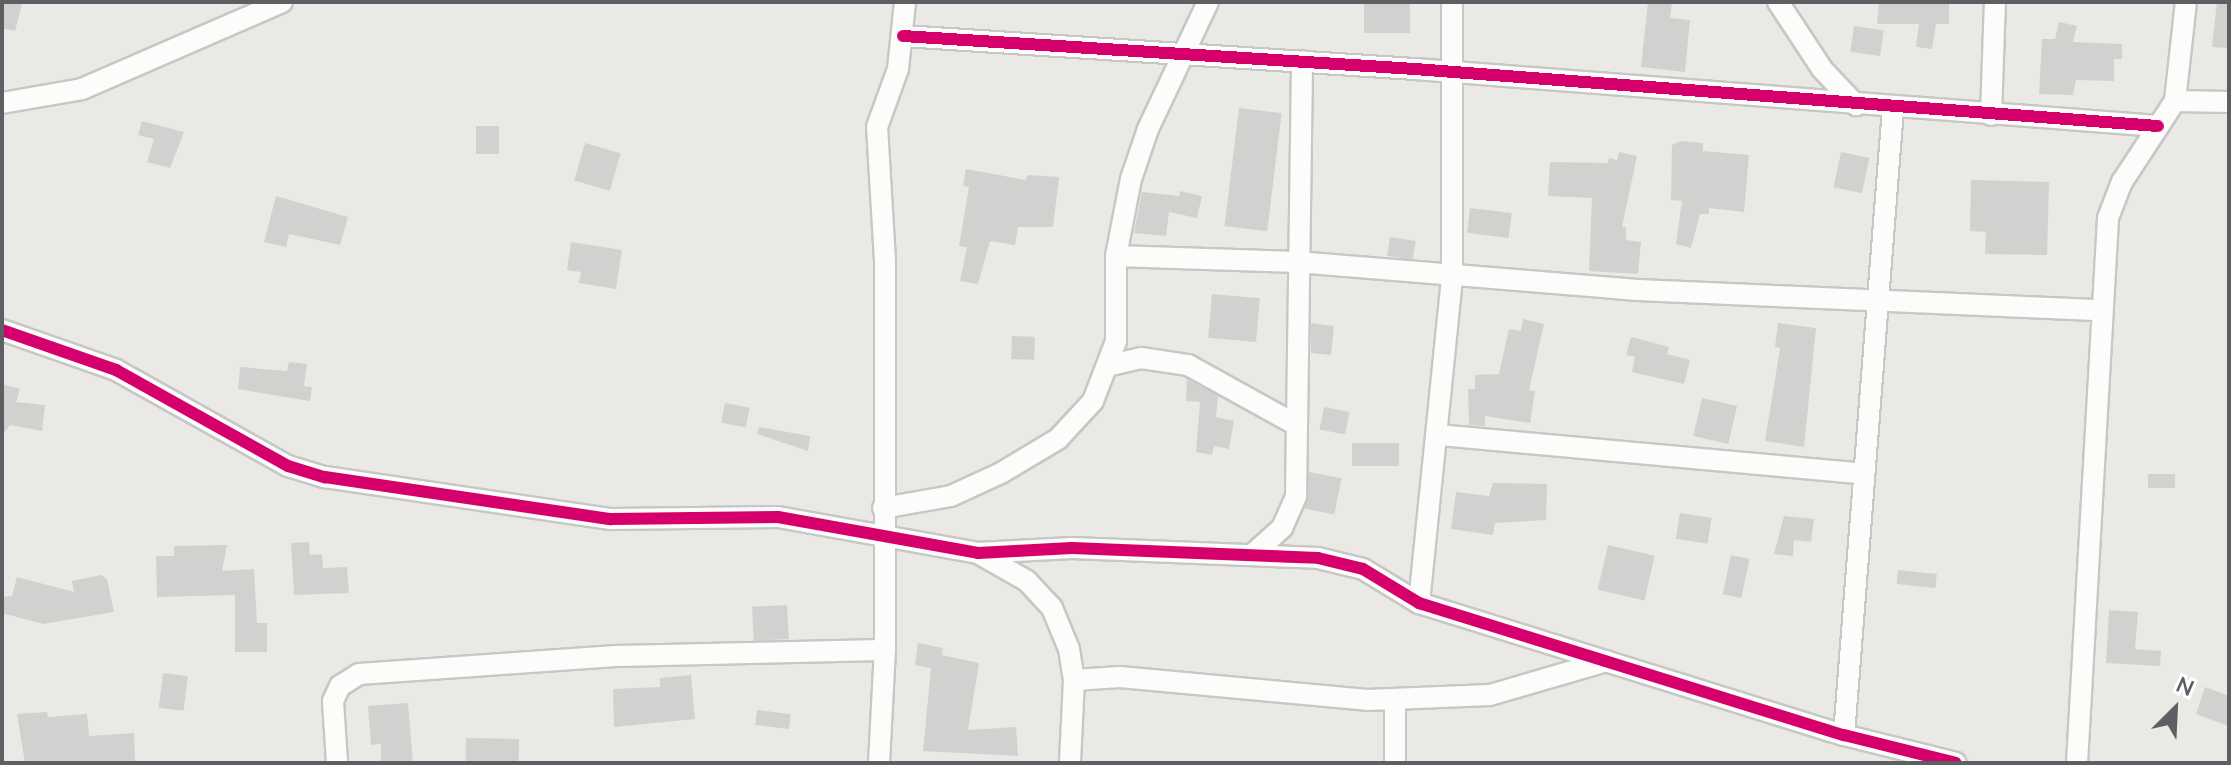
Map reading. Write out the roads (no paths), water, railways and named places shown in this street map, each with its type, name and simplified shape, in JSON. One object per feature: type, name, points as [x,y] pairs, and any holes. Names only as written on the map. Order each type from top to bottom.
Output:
[{"type":"street","points":[[2,103],[82,89],[282,2]]},
{"type":"street","points":[[879,763],[885,650],[885,261],[877,127],[898,69],[905,2]]},
{"type":"street","points":[[883,508],[951,496],[1058,439],[1093,401],[1111,365],[1118,314],[1116,256],[1135,166],[1208,2]]},
{"type":"street","points":[[1419,603],[1439,435],[1452,276],[1449,71],[1452,2]]},
{"type":"street","points":[[1778,2],[1822,69],[1856,105]]},
{"type":"street","points":[[1991,115],[1995,2]]},
{"type":"street","points":[[2077,763],[2108,218],[2122,182],[2175,101],[2186,2]]},
{"type":"street","points":[[903,36],[1449,71],[1893,108],[2158,126]]},
{"type":"street","points":[[1253,554],[1282,528],[1296,496],[1302,61]]},
{"type":"street","points":[[2175,101],[2229,102]]},
{"type":"street","points":[[1844,735],[1893,108]]},
{"type":"street","points":[[1116,256],[1297,262],[1637,290],[1877,297],[2102,310]]},
{"type":"street","points":[[2,330],[116,370],[288,466],[325,477],[611,519],[778,517],[978,553],[1072,548],[1318,558],[1363,569],[1419,603],[1844,735],[1956,763]]},
{"type":"street","points":[[1111,365],[1141,358],[1188,365],[1295,424]]},
{"type":"street","points":[[1439,435],[1864,474]]},
{"type":"street","points":[[978,553],[1027,581],[1052,608],[1069,649],[1074,680],[1070,763]]},
{"type":"street","points":[[337,763],[333,701],[340,686],[359,674],[619,656],[885,650]]},
{"type":"street","points":[[1074,680],[1120,677],[1395,699],[1490,695],[1606,661]]},
{"type":"street","points":[[1395,699],[1395,763]]}]
